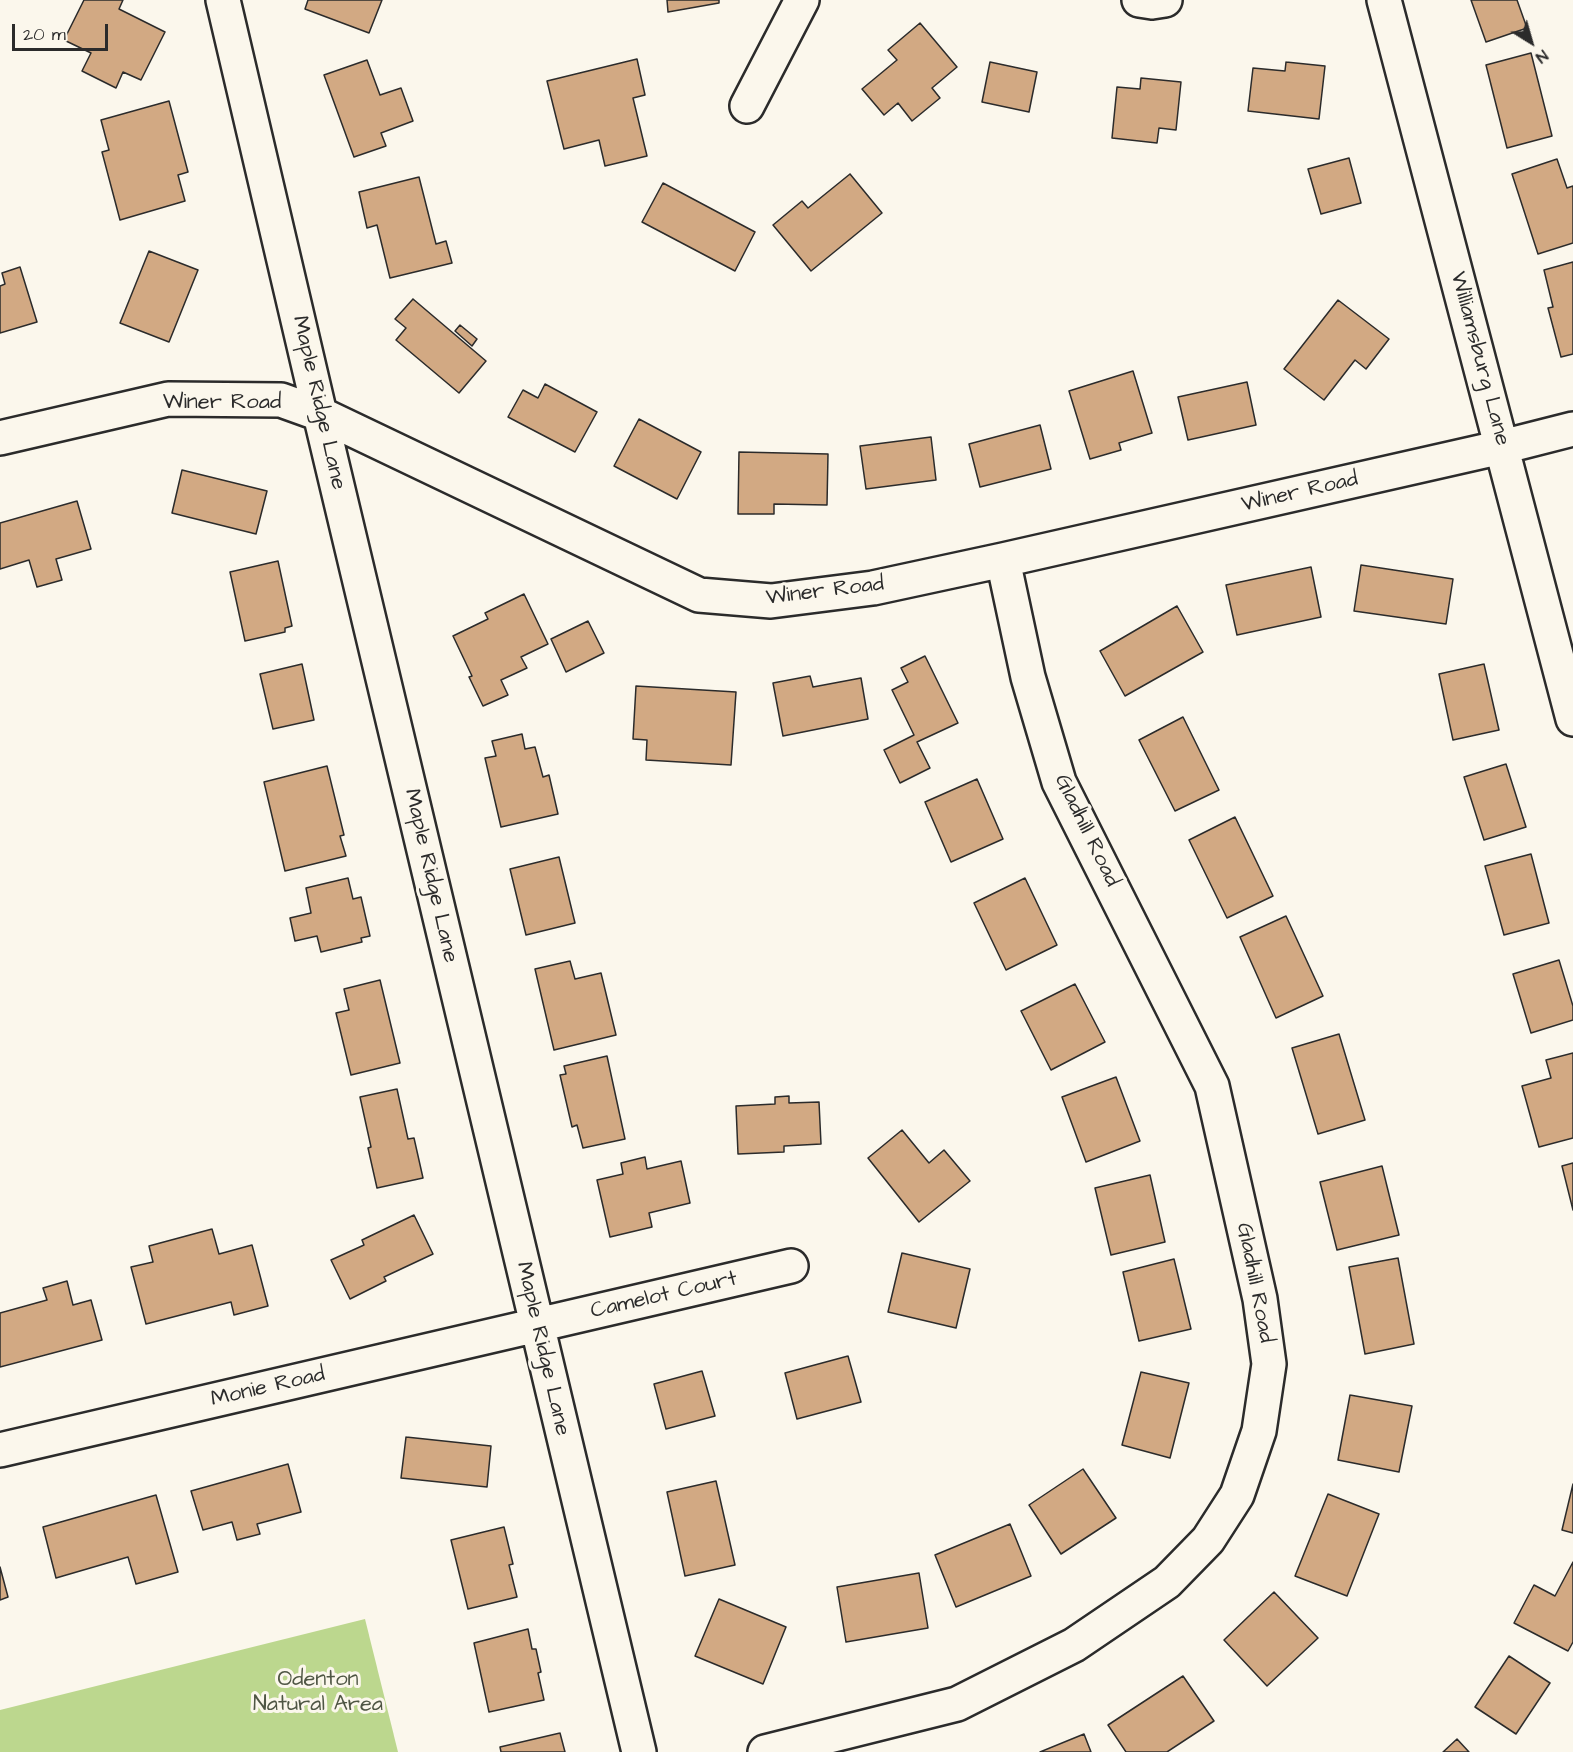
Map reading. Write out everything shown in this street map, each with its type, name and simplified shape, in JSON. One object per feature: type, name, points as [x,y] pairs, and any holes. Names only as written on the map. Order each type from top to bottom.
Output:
[{"type":"street","name":"Maple Ridge Lane","points":[[223,0],[639,1752]]},
{"type":"street","points":[[747,106],[802,0]]},
{"type":"street","points":[[1140,0],[1152,2],[1165,0]]},
{"type":"street","name":"Williamsburg Lane","points":[[1384,0],[1573,719]]},
{"type":"street","name":"Winer Road","points":[[0,438],[168,399],[281,400],[320,414],[699,595],[771,601],[873,588],[1502,447],[1573,429]]},
{"type":"street","name":"Gladhill Road","points":[[765,1752],[957,1704],[1074,1645],[1167,1582],[1208,1540],[1237,1495],[1259,1431],[1269,1364],[1260,1299],[1212,1086],[1059,782],[1028,677],[1003,560]]},
{"type":"street","name":"Camelot Court","points":[[537,1325],[791,1266]]},
{"type":"street","name":"Monie Road","points":[[0,1450],[537,1325]]},
{"type":"green space","name":"Odenton Natural Area","points":[[365,1619],[398,1752],[0,1752],[0,1710]]},
{"type":"building","points":[[84,0],[123,0],[119,9],[165,32],[141,80],[123,72],[116,88],[82,71],[91,53],[64,40]]},
{"type":"building","points":[[308,0],[382,0],[369,33],[305,9]]},
{"type":"building","points":[[667,0],[719,0],[719,3],[668,12]]},
{"type":"building","points":[[1471,0],[1517,0],[1527,28],[1486,42]]},
{"type":"building","points":[[920,23],[957,67],[932,88],[940,98],[912,121],[898,103],[884,115],[862,89],[897,60],[888,50]]},
{"type":"building","points":[[1531,53],[1552,136],[1507,148],[1486,65]]},
{"type":"building","points":[[637,59],[645,95],[633,98],[647,156],[605,166],[599,140],[564,149],[547,81]]},
{"type":"building","points":[[367,60],[380,95],[401,88],[413,121],[381,133],[386,146],[354,157],[324,75]]},
{"type":"building","points":[[990,62],[1037,72],[1029,112],[982,102]]},
{"type":"building","points":[[1286,62],[1325,66],[1319,119],[1248,111],[1253,68],[1285,71]]},
{"type":"building","points":[[1141,78],[1181,82],[1176,130],[1159,128],[1157,143],[1112,138],[1117,87],[1140,89]]},
{"type":"building","points":[[169,101],[188,172],[178,175],[185,201],[120,220],[102,152],[109,150],[101,120]]},
{"type":"building","points":[[1349,158],[1361,203],[1321,214],[1308,169]]},
{"type":"building","points":[[1557,159],[1567,188],[1573,186],[1573,243],[1538,254],[1512,174]]},
{"type":"building","points":[[850,174],[882,213],[811,271],[773,225],[802,201],[808,208]]},
{"type":"building","points":[[419,177],[436,244],[446,241],[452,263],[390,278],[377,225],[367,228],[359,192]]},
{"type":"building","points":[[663,183],[755,232],[735,271],[642,222]]},
{"type":"building","points":[[149,251],[198,270],[169,342],[120,323]]},
{"type":"building","points":[[1573,262],[1573,354],[1561,357],[1548,308],[1553,307],[1544,270]]},
{"type":"building","points":[[20,267],[37,322],[0,333],[0,286],[5,284],[2,273]]},
{"type":"building","points":[[413,299],[486,361],[459,393],[396,340],[406,328],[395,319]]},
{"type":"building","points":[[1338,300],[1389,339],[1366,369],[1355,360],[1324,400],[1284,369]]},
{"type":"building","points":[[460,325],[477,339],[472,346],[455,331]]},
{"type":"building","points":[[1133,371],[1152,433],[1119,443],[1121,450],[1090,459],[1069,391]]},
{"type":"building","points":[[1247,382],[1256,425],[1188,440],[1178,397]]},
{"type":"building","points":[[545,384],[597,412],[575,452],[508,417],[523,390],[538,398]]},
{"type":"building","points":[[639,419],[701,452],[677,499],[614,466]]},
{"type":"building","points":[[1040,425],[1051,469],[980,487],[969,444]]},
{"type":"building","points":[[931,437],[936,480],[866,489],[860,446]]},
{"type":"building","points":[[739,452],[828,454],[827,505],[774,504],[774,514],[738,514]]},
{"type":"building","points":[[182,470],[267,491],[256,534],[172,513]]},
{"type":"building","points":[[77,501],[91,549],[56,559],[62,580],[37,587],[29,560],[0,569],[0,523]]},
{"type":"building","points":[[278,561],[292,626],[285,628],[285,632],[245,641],[230,572]]},
{"type":"building","points":[[1361,565],[1453,579],[1446,624],[1354,611]]},
{"type":"building","points":[[1311,567],[1321,617],[1237,635],[1226,585]]},
{"type":"building","points":[[524,594],[548,644],[521,657],[527,668],[501,680],[508,695],[483,706],[453,636],[488,619],[485,613]]},
{"type":"building","points":[[1177,606],[1203,652],[1125,696],[1100,651]]},
{"type":"building","points":[[588,621],[604,653],[566,672],[551,639]]},
{"type":"building","points":[[925,656],[958,723],[917,742],[930,768],[900,783],[884,750],[914,735],[892,690],[908,682],[901,668]]},
{"type":"building","points":[[302,664],[314,720],[273,729],[260,674]]},
{"type":"building","points":[[1484,664],[1499,730],[1453,740],[1439,674]]},
{"type":"building","points":[[810,676],[813,687],[861,678],[868,719],[783,736],[773,683]]},
{"type":"building","points":[[636,686],[736,692],[731,765],[646,760],[647,740],[633,739]]},
{"type":"building","points":[[1183,717],[1219,790],[1175,811],[1139,740]]},
{"type":"building","points":[[522,734],[525,749],[535,747],[543,777],[549,775],[558,814],[501,827],[485,758],[496,756],[492,741]]},
{"type":"building","points":[[1506,764],[1526,827],[1484,840],[1464,777]]},
{"type":"building","points":[[327,766],[344,835],[340,836],[346,856],[285,871],[264,782]]},
{"type":"building","points":[[977,779],[1003,839],[951,862],[925,802]]},
{"type":"building","points":[[1235,817],[1273,896],[1227,918],[1189,840]]},
{"type":"building","points":[[1531,854],[1549,923],[1504,935],[1485,866]]},
{"type":"building","points":[[559,857],[575,923],[526,935],[510,869]]},
{"type":"building","points":[[348,878],[353,899],[361,897],[370,936],[361,938],[362,942],[321,952],[317,936],[295,941],[290,918],[311,913],[306,888]]},
{"type":"building","points":[[1025,878],[1057,945],[1006,970],[974,903]]},
{"type":"building","points":[[1286,916],[1323,996],[1276,1018],[1240,937]]},
{"type":"building","points":[[1559,960],[1573,1006],[1573,1020],[1531,1033],[1513,974]]},
{"type":"building","points":[[570,961],[575,979],[601,973],[616,1035],[554,1050],[535,969]]},
{"type":"building","points":[[380,980],[400,1063],[351,1075],[336,1013],[349,1010],[344,989]]},
{"type":"building","points":[[1075,984],[1105,1042],[1051,1070],[1021,1011]]},
{"type":"building","points":[[1339,1034],[1365,1120],[1318,1134],[1292,1048]]},
{"type":"building","points":[[1573,1053],[1573,1138],[1539,1147],[1522,1086],[1551,1078],[1546,1060]]},
{"type":"building","points":[[607,1056],[625,1139],[583,1148],[577,1125],[572,1127],[560,1075],[566,1074],[564,1066]]},
{"type":"building","points":[[1116,1077],[1140,1141],[1086,1162],[1062,1097]]},
{"type":"building","points":[[397,1089],[408,1139],[414,1138],[423,1178],[377,1188],[360,1097]]},
{"type":"building","points":[[789,1096],[789,1103],[819,1102],[821,1144],[784,1146],[784,1152],[738,1154],[736,1106],[775,1104],[775,1097]]},
{"type":"building","points":[[902,1130],[929,1163],[944,1150],[970,1181],[919,1222],[868,1158]]},
{"type":"building","points":[[645,1157],[647,1169],[681,1161],[690,1203],[649,1213],[652,1227],[610,1237],[597,1180],[623,1174],[621,1163]]},
{"type":"building","points":[[1573,1163],[1573,1210],[1562,1166]]},
{"type":"building","points":[[1382,1166],[1399,1235],[1337,1250],[1320,1182]]},
{"type":"building","points":[[1150,1175],[1165,1242],[1111,1255],[1095,1188]]},
{"type":"building","points":[[414,1215],[433,1254],[384,1277],[386,1281],[350,1299],[331,1260],[364,1245],[362,1240]]},
{"type":"building","points":[[212,1229],[219,1254],[252,1245],[268,1306],[234,1315],[231,1302],[146,1324],[131,1267],[153,1262],[149,1246]]},
{"type":"building","points":[[902,1253],[970,1269],[956,1328],[888,1312]]},
{"type":"building","points":[[1398,1258],[1414,1344],[1365,1354],[1349,1267]]},
{"type":"building","points":[[1174,1259],[1191,1329],[1139,1341],[1123,1272]]},
{"type":"building","points":[[67,1281],[73,1305],[91,1300],[102,1340],[0,1367],[0,1313],[47,1300],[43,1288]]},
{"type":"building","points":[[848,1356],[861,1402],[797,1419],[785,1373]]},
{"type":"building","points":[[702,1371],[715,1416],[666,1429],[654,1384]]},
{"type":"building","points":[[1141,1372],[1189,1383],[1170,1458],[1122,1445]]},
{"type":"building","points":[[1350,1395],[1412,1406],[1399,1472],[1338,1460]]},
{"type":"building","points":[[406,1437],[491,1446],[487,1487],[401,1478]]},
{"type":"building","points":[[288,1464],[301,1512],[257,1524],[260,1534],[237,1540],[232,1522],[203,1530],[191,1491]]},
{"type":"building","points":[[1083,1469],[1116,1518],[1061,1554],[1029,1505]]},
{"type":"building","points":[[716,1481],[735,1565],[685,1576],[667,1492]]},
{"type":"building","points":[[1573,1484],[1573,1533],[1562,1530]]},
{"type":"building","points":[[1328,1494],[1379,1514],[1347,1596],[1295,1576]]},
{"type":"building","points":[[156,1495],[178,1572],[136,1584],[128,1557],[56,1578],[43,1527]]},
{"type":"building","points":[[1010,1524],[1031,1576],[956,1607],[935,1555]]},
{"type":"building","points":[[504,1527],[513,1564],[509,1565],[517,1597],[468,1609],[451,1540]]},
{"type":"building","points":[[1573,1562],[1573,1642],[1568,1651],[1514,1623],[1534,1585],[1555,1596]]},
{"type":"building","points":[[0,1567],[8,1597],[0,1600]]},
{"type":"building","points":[[919,1573],[928,1628],[846,1642],[837,1587]]},
{"type":"building","points":[[1274,1592],[1318,1638],[1267,1686],[1224,1640]]},
{"type":"building","points":[[719,1599],[786,1627],[763,1684],[695,1656]]},
{"type":"building","points":[[528,1629],[532,1649],[536,1649],[544,1700],[489,1712],[474,1643]]},
{"type":"building","points":[[1509,1656],[1550,1683],[1516,1734],[1475,1707]]},
{"type":"building","points":[[1183,1676],[1214,1721],[1167,1752],[1126,1752],[1108,1725]]},
{"type":"building","points":[[560,1733],[565,1752],[501,1752],[500,1747]]},
{"type":"building","points":[[1084,1734],[1091,1752],[1040,1752]]},
{"type":"building","points":[[1457,1739],[1469,1752],[1443,1752]]}]
